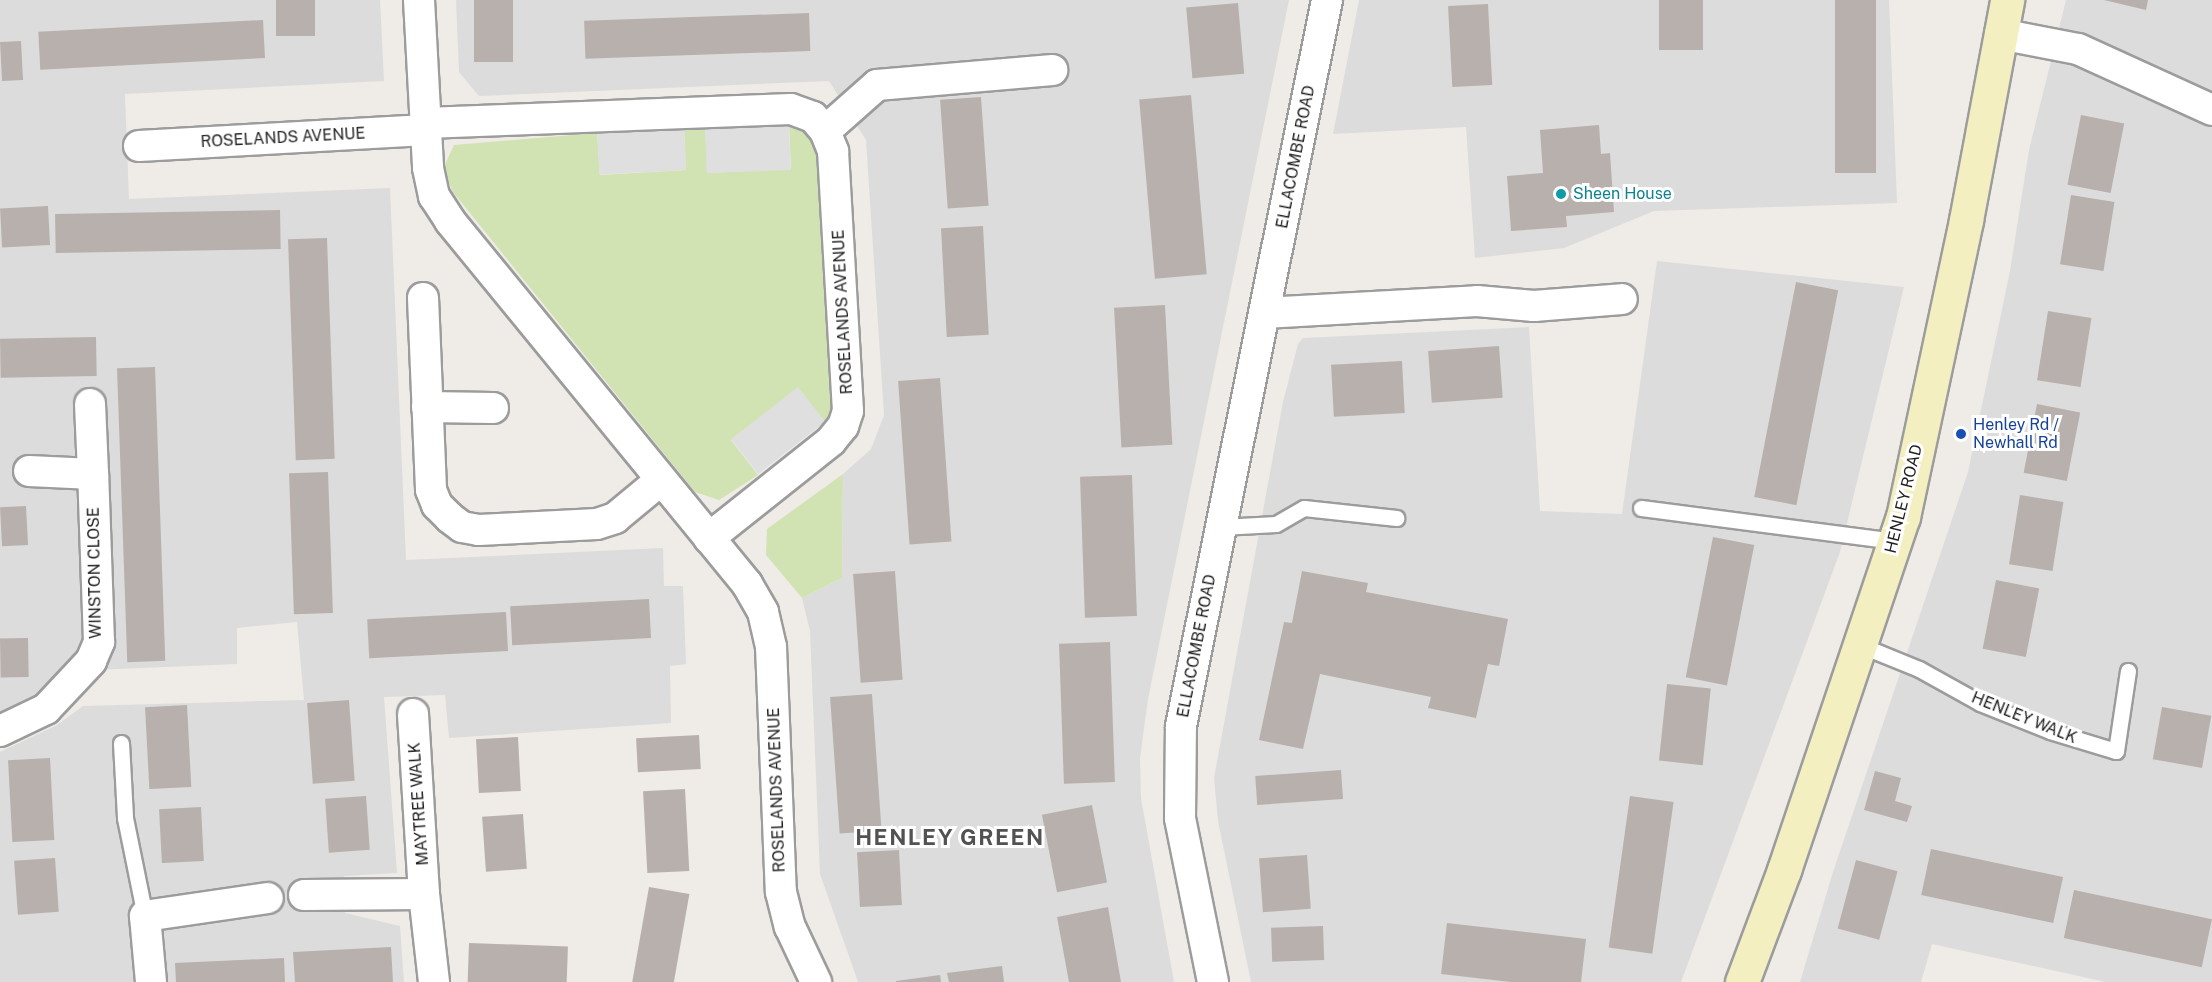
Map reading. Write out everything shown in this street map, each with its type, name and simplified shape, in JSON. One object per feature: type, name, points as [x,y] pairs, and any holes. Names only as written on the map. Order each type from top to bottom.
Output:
[{"type":"main road","name":"HENLEY ROAD","points":[[1742,982],[1784,870],[1895,541],[1966,220],[2007,0]]},
{"type":"street","name":"ROSELANDS AVENUE","points":[[419,0],[428,168],[435,196],[450,221],[747,584],[763,612],[771,647],[781,892],[790,927],[816,982]]},
{"type":"street","name":"ELLACOMBE ROAD","points":[[1213,982],[1180,818],[1178,776],[1181,726],[1327,0]]},
{"type":"street","points":[[2000,34],[2078,49],[2212,110]]},
{"type":"street","points":[[825,131],[877,85],[1052,70]]},
{"type":"street","name":"ROSELANDS AVENUE","points":[[139,146],[426,127],[791,109],[813,117],[825,131],[833,151],[848,411],[843,426],[831,441],[709,538]]},
{"type":"street","points":[[423,298],[431,490],[437,506],[462,527],[479,530],[597,524],[615,518],[661,480]]},
{"type":"street","points":[[1264,313],[1477,301],[1534,306],[1622,299]]},
{"type":"street","name":"WINSTON CLOSE","points":[[0,731],[46,709],[91,661],[99,642],[90,404]]},
{"type":"street","points":[[427,407],[493,408]]},
{"type":"street","points":[[29,471],[93,474]]},
{"type":"street","name":"MAYTREE WALK","points":[[413,714],[424,894],[434,982]]},
{"type":"street","points":[[304,895],[424,894]]},
{"type":"street","points":[[151,982],[145,916],[268,898]]},
{"type":"lane","points":[[1221,526],[1276,524],[1304,508],[1396,518]]},
{"type":"lane","points":[[1641,508],[1895,541]]},
{"type":"lane","name":"HENLEY WALK","points":[[1860,645],[1919,669],[1980,703],[2050,731],[2116,751],[2128,671]]},
{"type":"lane","points":[[121,743],[125,818],[145,916]]},
{"type":"shaded area","points":[[0,0],[380,0],[384,81],[125,94],[129,199],[390,188],[406,560],[663,548],[664,586],[683,586],[686,664],[670,666],[671,723],[449,738],[445,695],[384,697],[397,873],[344,876],[345,913],[400,926],[404,982],[0,982],[0,752],[57,725],[83,706],[304,700],[297,622],[237,628],[237,664],[70,671],[55,688],[0,719]]},
{"type":"shaded area","points":[[456,0],[1289,0],[1148,699],[1140,758],[1141,798],[1174,982],[858,982],[820,874],[810,631],[802,598],[842,578],[843,474],[871,449],[884,415],[866,140],[829,81],[479,96],[459,72]]},
{"type":"shaded area","points":[[1359,0],[1889,0],[1897,203],[1654,211],[1564,248],[1475,258],[1466,127],[1333,134]]},
{"type":"shaded area","points":[[2066,0],[2212,0],[2212,982],[2106,982],[1932,944],[1921,982],[1800,982],[1833,872],[1968,472],[2010,271],[2029,150]]},
{"type":"shaded area","points":[[789,123],[791,170],[707,173],[705,126]]},
{"type":"shaded area","points":[[684,128],[686,170],[599,174],[597,133]]},
{"type":"shaded area","points":[[1657,261],[1904,287],[1840,552],[1681,982],[1251,982],[1218,821],[1214,778],[1283,402],[1298,344],[1303,338],[1529,327],[1540,511],[1622,514]]},
{"type":"shaded area","points":[[798,387],[825,422],[758,474],[731,439]]},
{"type":"green space","points":[[789,123],[804,126],[818,143],[835,406],[825,422],[798,388],[731,440],[758,475],[719,500],[695,492],[453,192],[443,169],[454,145],[597,133],[600,175],[686,170],[684,128],[705,127],[708,173],[791,169]]},
{"type":"green space","points":[[843,474],[842,578],[802,598],[766,555],[767,529]]},
{"type":"building","points":[[276,0],[315,0],[315,36],[276,36]]},
{"type":"building","points":[[474,0],[513,0],[513,62],[474,62]]},
{"type":"building","points":[[1659,0],[1703,0],[1703,50],[1659,50]]},
{"type":"building","points":[[1835,0],[1876,0],[1876,173],[1835,173]]},
{"type":"building","points":[[2104,0],[2148,0],[2146,10]]},
{"type":"building","points":[[1238,3],[1244,74],[1192,78],[1186,8]]},
{"type":"building","points":[[1488,4],[1492,85],[1452,87],[1448,6]]},
{"type":"building","points":[[809,13],[810,51],[585,59],[584,21]]},
{"type":"building","points":[[263,20],[265,58],[40,70],[38,32]]},
{"type":"building","points":[[21,41],[23,80],[2,81],[0,42]]},
{"type":"building","points":[[1191,95],[1207,274],[1155,279],[1139,100]]},
{"type":"building","points":[[981,97],[989,206],[948,209],[940,100]]},
{"type":"building","points":[[2081,115],[2124,123],[2111,193],[2067,185]]},
{"type":"building","name":"Sheen House","points":[[1599,125],[1601,154],[1610,153],[1614,212],[1566,216],[1567,227],[1511,231],[1507,176],[1543,173],[1540,130]]},
{"type":"building","points":[[2071,195],[2114,202],[2104,271],[2060,264]]},
{"type":"building","points":[[48,206],[50,245],[2,247],[0,209]]},
{"type":"building","points":[[280,210],[281,249],[56,253],[55,214]]},
{"type":"building","points":[[983,226],[989,335],[947,337],[941,228]]},
{"type":"building","points":[[327,238],[335,459],[296,460],[288,239]]},
{"type":"building","points":[[1796,282],[1838,290],[1796,505],[1754,497]]},
{"type":"building","points":[[1165,305],[1172,445],[1121,447],[1114,308]]},
{"type":"building","points":[[2048,311],[2091,318],[2081,387],[2037,380]]},
{"type":"building","points":[[96,337],[97,376],[1,378],[0,339]]},
{"type":"building","points":[[1499,346],[1503,398],[1432,403],[1428,351]]},
{"type":"building","points":[[1402,361],[1405,413],[1334,417],[1331,365]]},
{"type":"building","points":[[155,367],[165,661],[127,662],[117,368]]},
{"type":"building","points":[[940,378],[951,542],[910,545],[898,381]]},
{"type":"building","points":[[2037,404],[2080,412],[2067,481],[2024,473]]},
{"type":"building","points":[[328,472],[333,613],[294,614],[289,473]]},
{"type":"building","points":[[1132,475],[1137,616],[1085,618],[1080,477]]},
{"type":"building","points":[[2020,495],[2063,502],[2053,571],[2009,564]]},
{"type":"building","points":[[26,506],[28,545],[2,546],[0,507]]},
{"type":"building","points":[[1713,537],[1754,545],[1727,685],[1686,677]]},
{"type":"building","points":[[895,571],[903,680],[861,683],[853,574]]},
{"type":"building","points":[[1302,571],[1368,583],[1366,592],[1508,619],[1499,666],[1488,664],[1476,718],[1428,708],[1431,697],[1320,674],[1303,749],[1259,740],[1284,622],[1292,623]]},
{"type":"building","points":[[1996,580],[2039,588],[2026,657],[1983,649]]},
{"type":"building","points":[[649,599],[651,638],[512,645],[510,606]]},
{"type":"building","points":[[506,612],[508,651],[369,658],[367,619]]},
{"type":"building","points":[[0,638],[28,638],[29,677],[1,677]]},
{"type":"building","points":[[1110,642],[1115,782],[1064,784],[1059,644]]},
{"type":"building","points":[[1667,684],[1711,689],[1703,765],[1659,761]]},
{"type":"building","points":[[872,694],[882,831],[840,834],[830,697]]},
{"type":"building","points":[[349,700],[355,781],[313,784],[307,703]]},
{"type":"building","points":[[187,705],[191,787],[149,789],[145,707]]},
{"type":"building","points":[[2162,707],[2211,716],[2202,768],[2153,759]]},
{"type":"building","points":[[699,735],[701,769],[638,772],[636,738]]},
{"type":"building","points":[[518,737],[521,791],[479,793],[476,739]]},
{"type":"building","points":[[50,758],[54,840],[12,842],[8,760]]},
{"type":"building","points":[[1341,770],[1343,799],[1257,805],[1255,776]]},
{"type":"building","points":[[1875,771],[1901,778],[1895,801],[1912,806],[1907,822],[1864,810]]},
{"type":"building","points":[[685,789],[689,871],[647,873],[643,791]]},
{"type":"building","points":[[366,796],[370,850],[329,853],[325,799]]},
{"type":"building","points":[[1630,796],[1674,802],[1652,954],[1609,948]]},
{"type":"building","points":[[1092,805],[1107,883],[1057,892],[1042,815]]},
{"type":"building","points":[[201,807],[204,861],[162,863],[159,809]]},
{"type":"building","points":[[523,814],[527,869],[486,872],[482,817]]},
{"type":"building","points":[[1931,849],[2063,877],[2053,923],[1921,895]]},
{"type":"building","points":[[899,850],[902,905],[860,907],[857,852]]},
{"type":"building","points":[[1307,855],[1311,909],[1263,912],[1259,858]]},
{"type":"building","points":[[55,858],[59,912],[18,915],[14,861]]},
{"type":"building","points":[[1856,860],[1898,871],[1879,940],[1838,929]]},
{"type":"building","points":[[649,887],[689,894],[674,982],[632,982]]},
{"type":"building","points":[[2074,890],[2212,919],[2202,967],[2064,938]]},
{"type":"building","points":[[1108,907],[1121,982],[1069,982],[1057,917]]},
{"type":"building","points":[[1447,923],[1586,939],[1581,982],[1511,982],[1441,974]]},
{"type":"building","points":[[1323,926],[1324,960],[1272,962],[1271,928]]},
{"type":"building","points":[[469,943],[568,946],[567,982],[468,982]]},
{"type":"building","points":[[391,947],[393,982],[295,982],[293,952]]},
{"type":"building","points":[[284,958],[285,982],[176,982],[175,963]]},
{"type":"building","points":[[1002,966],[1004,982],[949,982],[947,973]]},
{"type":"building","points":[[940,975],[941,982],[896,982],[896,981]]},
{"type":"place","name":"Sheen House","points":[[1561,194]]},
{"type":"place","name":"Henley Rd / Newhall Rd","points":[[1961,434]]},
{"type":"district","name":"HENLEY GREEN","points":[[950,838]]}]
